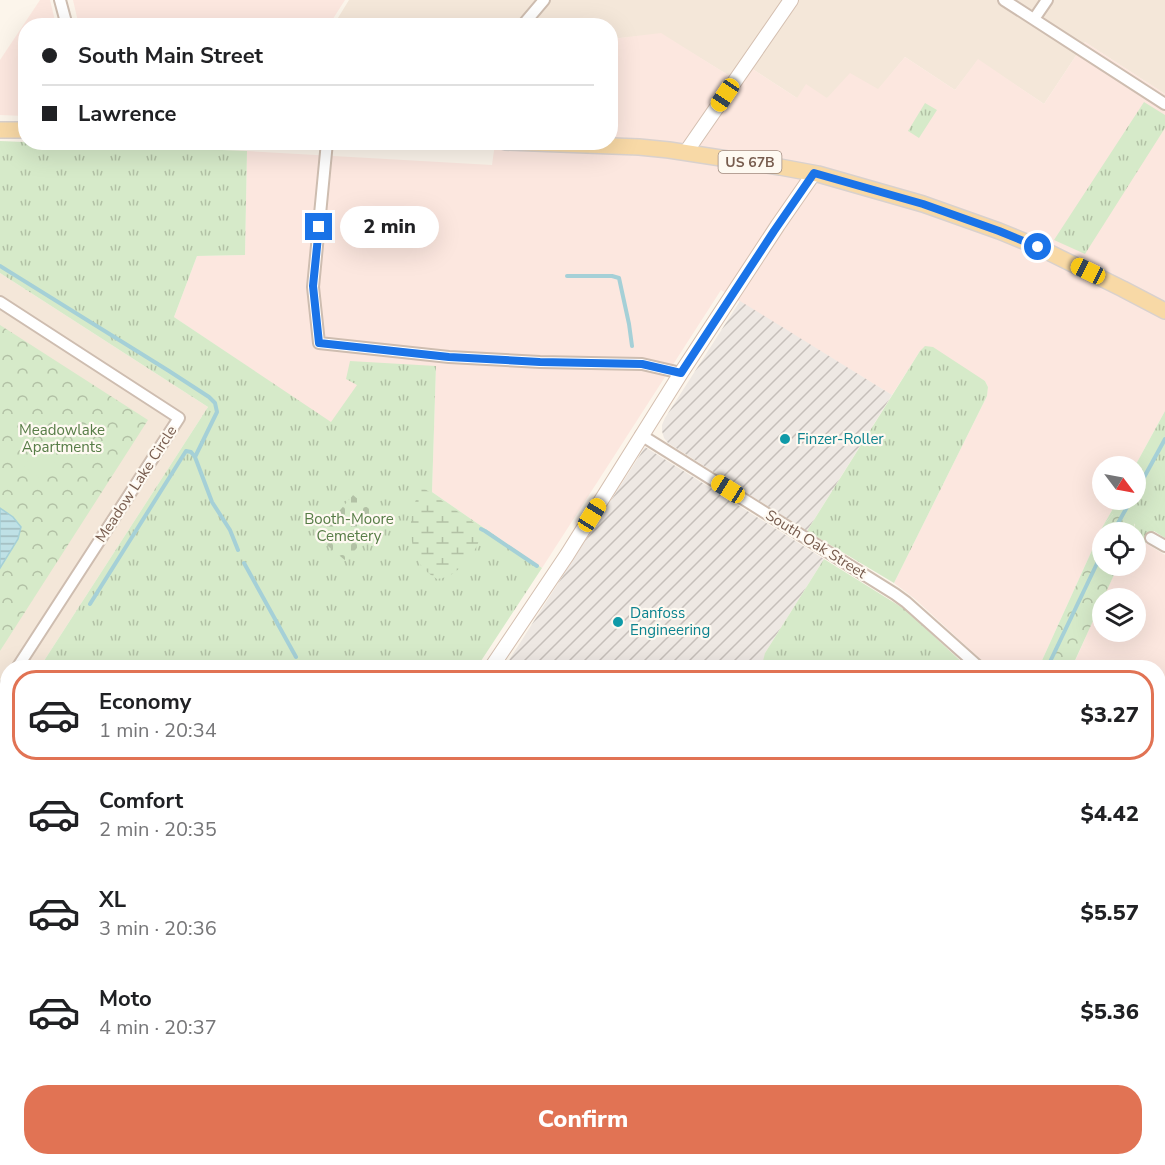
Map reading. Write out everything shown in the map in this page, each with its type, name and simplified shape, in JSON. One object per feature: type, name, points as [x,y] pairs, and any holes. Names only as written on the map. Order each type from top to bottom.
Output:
[{"type":"main road","points":[[0,130],[18,130]]},
{"type":"main road","name":"US 67B","points":[[618,146],[686,152],[814,173],[923,204],[1038,247],[1165,311]]},
{"type":"street","points":[[60,0],[64,18]]},
{"type":"street","points":[[529,18],[544,0]]},
{"type":"street","points":[[686,152],[791,0]]},
{"type":"street","points":[[1004,0],[1165,104]]},
{"type":"street","points":[[1034,19],[1047,0]]},
{"type":"street","points":[[326,150],[313,286],[319,343],[460,357],[540,362],[642,364],[681,373]]},
{"type":"street","points":[[496,660],[567,555],[681,373],[814,173]]},
{"type":"street","name":"Meadow Lake Circle","points":[[0,302],[179,418],[22,660]]},
{"type":"street","name":"South Oak Street","points":[[641,435],[895,594],[971,660]]},
{"type":"street","points":[[1151,538],[1165,546]]},
{"type":"shaded area","points":[[40,0],[50,0],[54,18],[28,18]]},
{"type":"shaded area","points":[[73,0],[345,0],[333,18],[77,18]]},
{"type":"shaded area","points":[[349,0],[1165,0],[1165,94],[1085,42],[1044,104],[978,60],[955,90],[905,57],[878,90],[826,98],[797,98],[751,68],[728,75],[661,34],[618,38],[618,18],[338,18]]},
{"type":"shaded area","points":[[18,33],[18,116],[0,115],[0,60]]},
{"type":"shaded area","points":[[661,33],[728,75],[751,68],[797,98],[806,84],[827,98],[850,73],[878,89],[905,57],[955,90],[978,59],[1044,104],[1085,42],[1165,94],[1165,411],[1140,456],[1092,456],[1092,510],[1112,510],[1105,522],[1092,522],[1092,550],[1042,660],[981,660],[915,599],[894,583],[987,396],[988,387],[985,381],[920,351],[892,395],[721,290],[542,568],[432,492],[436,366],[358,385],[331,423],[174,317],[197,256],[245,255],[247,151],[492,165],[494,150],[618,150],[618,38]]},
{"type":"shaded area","name":"Meadowlake Apartments","points":[[0,273],[208,407],[45,660],[0,660]]},
{"type":"shaded area","points":[[740,301],[892,395],[807,531],[668,443],[664,438],[662,425],[665,418]]},
{"type":"shaded area","points":[[645,447],[824,559],[765,653],[765,660],[509,660]]},
{"type":"shaded area","points":[[1146,543],[1165,555],[1165,660],[1076,660],[1092,623],[1092,642],[1146,642],[1146,588],[1108,588],[1113,576],[1146,576]]},
{"type":"green space","points":[[1144,102],[1165,115],[1165,128],[1085,254],[1054,240]]},
{"type":"green space","points":[[925,103],[937,110],[919,138],[908,131]]},
{"type":"green space","points":[[0,141],[18,142],[18,150],[247,151],[245,255],[197,256],[174,317],[331,422],[357,385],[346,379],[350,361],[436,366],[432,492],[542,568],[482,660],[45,660],[208,407],[0,273]]},
{"type":"green space","name":"Meadowlake Apartments","points":[[0,325],[148,420],[0,651]]},
{"type":"green space","points":[[925,346],[933,347],[985,381],[988,387],[987,396],[894,583],[807,531]]},
{"type":"green space","points":[[1165,411],[1165,538],[1154,531],[1146,543],[1146,522],[1131,522],[1113,514],[1105,522],[1112,510],[1146,510],[1146,456],[1140,456]]},
{"type":"green space","points":[[39,444],[58,457],[43,480],[24,467]]},
{"type":"green space","points":[[422,487],[480,527],[481,533],[476,548],[465,563],[453,574],[437,579],[420,564],[413,548],[412,513]]},
{"type":"green space","name":"Booth-Moore Cemetery","points":[[353,495],[381,519],[346,561],[317,537]]},
{"type":"green space","points":[[1119,510],[1131,510],[1135,522],[1106,522]]},
{"type":"green space","points":[[1092,550],[1092,576],[1113,576],[1108,588],[1092,588],[1092,623],[1075,660],[1042,660]]},
{"type":"green space","points":[[824,559],[906,610],[960,660],[763,660],[765,653]]},
{"type":"water","points":[[0,508],[13,517],[21,527],[18,539],[0,568]]},
{"type":"waterway","points":[[0,266],[209,397],[215,403],[217,412],[195,457]]},
{"type":"waterway","points":[[567,276],[619,278],[632,346]]},
{"type":"waterway","points":[[1146,474],[1165,439]]},
{"type":"waterway","points":[[90,604],[186,451],[191,452],[195,457],[212,502],[230,530],[238,550]]},
{"type":"waterway","points":[[1119,522],[1125,510]]},
{"type":"waterway","points":[[481,529],[537,566]]},
{"type":"waterway","points":[[244,563],[296,657]]},
{"type":"waterway","points":[[1051,660],[1092,574]]},
{"type":"place","name":"Finzer-Roller","points":[[785,439]]},
{"type":"place","name":"Danfoss Engineering","points":[[618,622]]},
{"type":"route","points":[[319,227],[313,286],[319,343],[449,357],[642,364],[681,373],[814,173],[923,204],[1038,247]]}]
